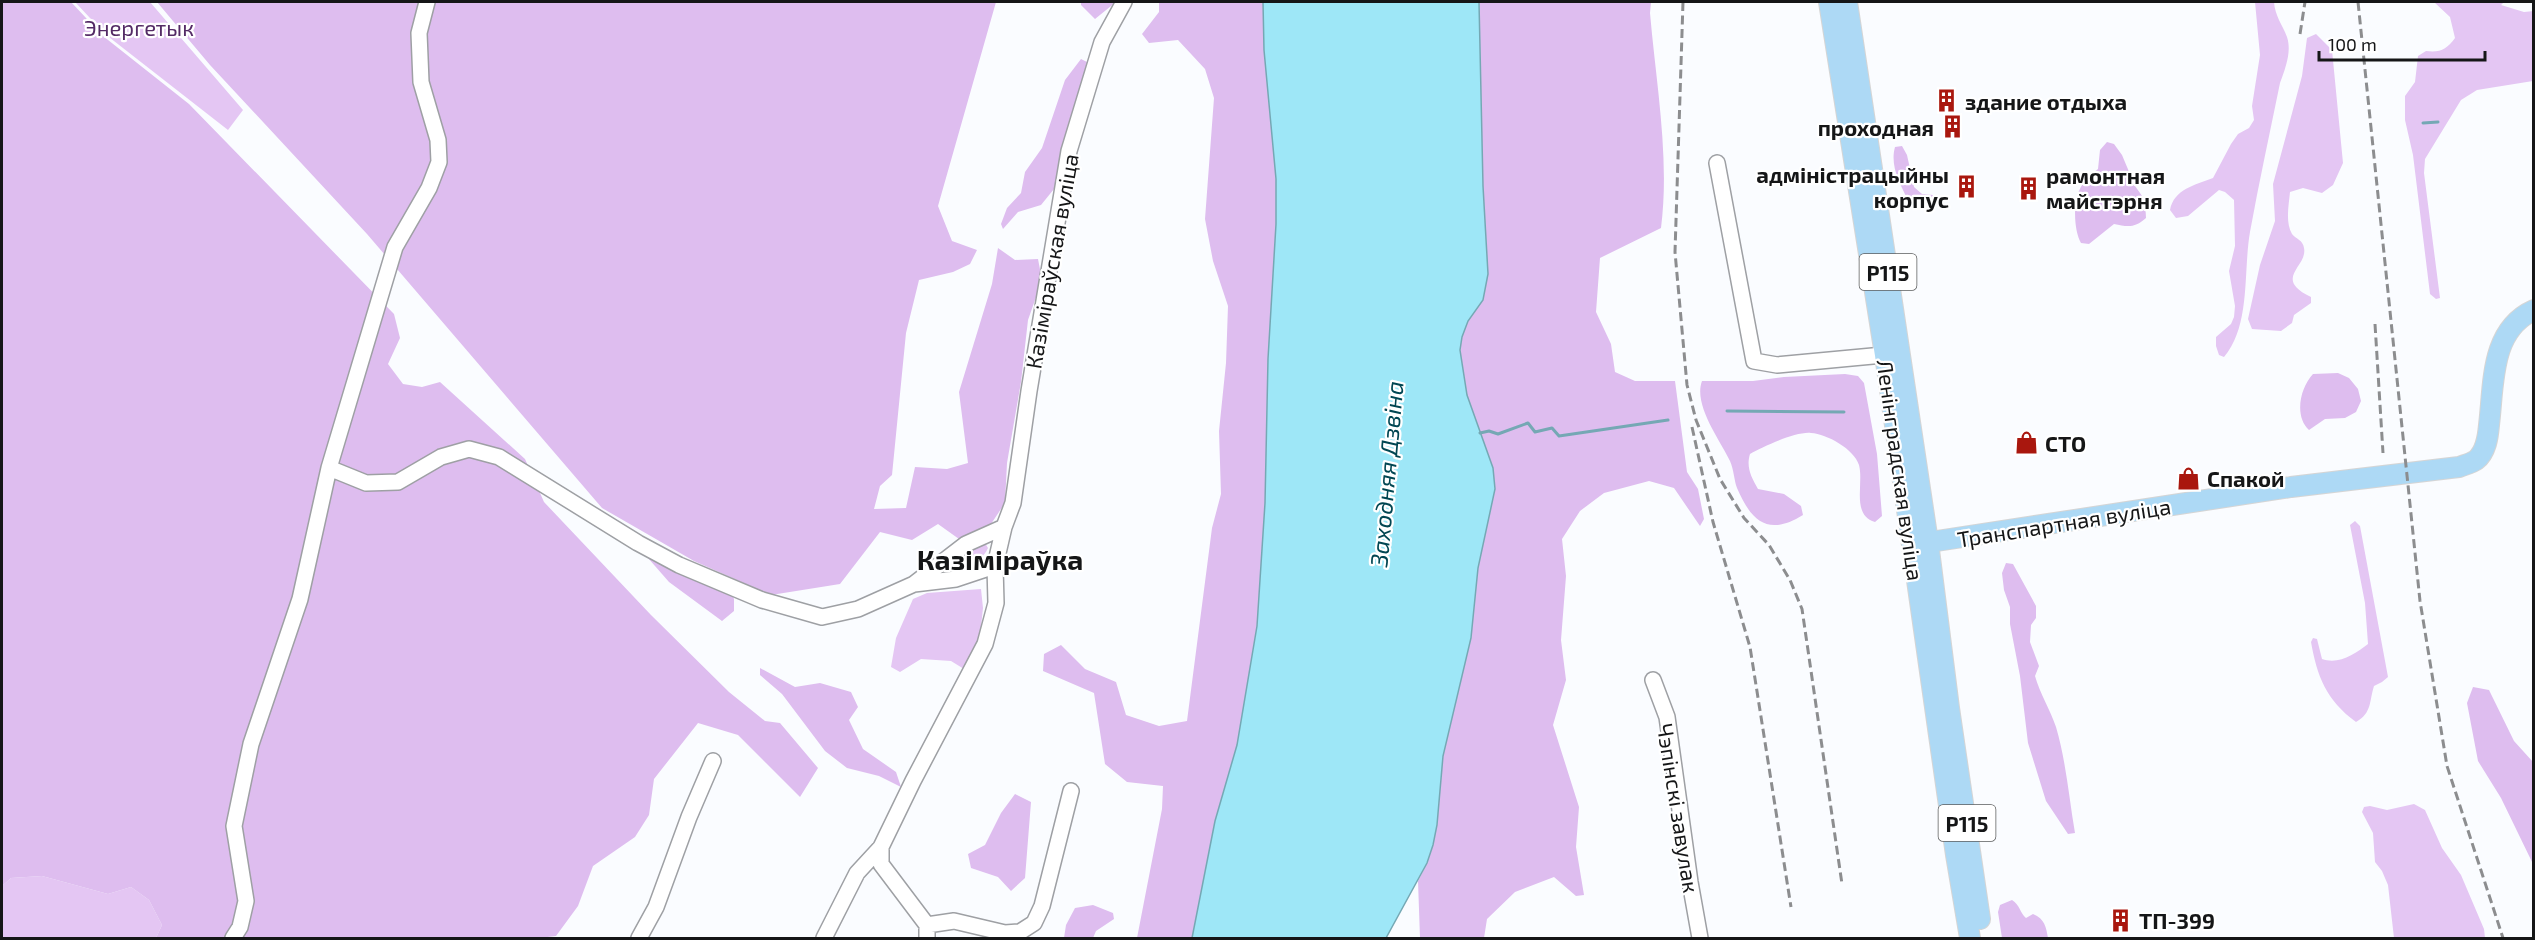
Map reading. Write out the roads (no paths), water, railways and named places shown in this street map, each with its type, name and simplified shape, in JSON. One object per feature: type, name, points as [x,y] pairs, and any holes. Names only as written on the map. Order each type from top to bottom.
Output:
[{"type":"main road","name":"Ленінградская вуліца","points":[[1829,2],[1858,127]]},
{"type":"main road","name":"Ленінградская вуліца","points":[[1847,2],[1858,127],[1920,544],[1949,708],[1983,939]]},
{"type":"main road","name":"Транспартная вуліца","points":[[1920,544],[2291,487],[2459,467],[2477,459],[2484,449],[2488,437],[2497,362],[2502,344],[2512,323],[2519,316],[2534,310]]},
{"type":"main road","name":"Ленінградская вуліца","points":[[1920,544],[1956,855],[1970,939]]},
{"type":"street","points":[[233,939],[240,927],[246,901],[234,826],[251,744],[300,599],[329,468],[395,247],[429,188],[439,162],[438,140],[421,82],[419,33],[427,2]]},
{"type":"street","name":"Казіміраўская вуліца","points":[[824,939],[857,873],[882,847],[913,781],[985,644],[996,603],[995,566],[1004,527],[1013,502],[1032,368],[1069,151],[1102,42],[1124,2]]},
{"type":"street","points":[[1717,163],[1754,361],[1777,365],[1892,354]]},
{"type":"street","points":[[329,468],[366,483],[398,482],[441,457],[469,449],[499,458],[638,543],[679,565],[762,600],[822,617],[858,609],[914,584],[966,544],[1004,527]]},
{"type":"street","points":[[914,584],[956,579],[995,566]]},
{"type":"street","name":"Чэпінскі завулак","points":[[1653,680],[1667,717],[1700,939]]},
{"type":"street","points":[[639,939],[656,908],[689,817],[713,761]]},
{"type":"street","points":[[882,847],[881,864],[927,932],[954,921],[1005,933],[1020,932],[1034,923],[1042,906],[1071,791]]},
{"type":"water","name":"Заходняя Дзвіна","points":[[1263,2],[1479,2],[1483,186],[1488,274],[1483,300],[1468,321],[1460,350],[1467,395],[1493,468],[1495,489],[1478,568],[1471,638],[1443,756],[1433,845],[1427,863],[1386,938],[1192,938],[1215,821],[1237,745],[1257,626],[1265,503],[1268,359],[1276,224],[1276,179],[1264,50]]},
{"type":"waterway","points":[[2423,123],[2438,122]]},
{"type":"waterway","points":[[1727,411],[1844,412]]},
{"type":"waterway","points":[[1480,433],[1489,431],[1498,434],[1528,423],[1535,432],[1552,428],[1559,436],[1668,420]]},
{"type":"railway","points":[[1683,2],[1675,252],[1687,385],[1696,420],[1720,479],[1744,518],[1769,545],[1790,580],[1802,609],[1842,884]]},
{"type":"railway","points":[[2300,34],[2305,2]]},
{"type":"railway","points":[[2358,2],[2420,601],[2447,766],[2503,938]]},
{"type":"railway","points":[[2375,324],[2383,453]]},
{"type":"railway","points":[[1692,427],[1713,522],[1750,647],[1791,907]]},
{"type":"place","name":"здание отдыха","points":[[1947,101]]},
{"type":"place","name":"проходная","points":[[1952,127]]},
{"type":"place","name":"адміністрацыйны корпус","points":[[1967,187]]},
{"type":"place","name":"рамонтная майстэрня","points":[[2028,188]]},
{"type":"place","name":"СТО","points":[[2027,443]]},
{"type":"place","name":"Спакой","points":[[2189,478]]},
{"type":"place","name":"ТП-399","points":[[2121,920]]},
{"type":"district","name":"Казіміраўка","points":[[1000,559]]},
{"type":"park label","name":"Энергетык","points":[[139,27]]}]
